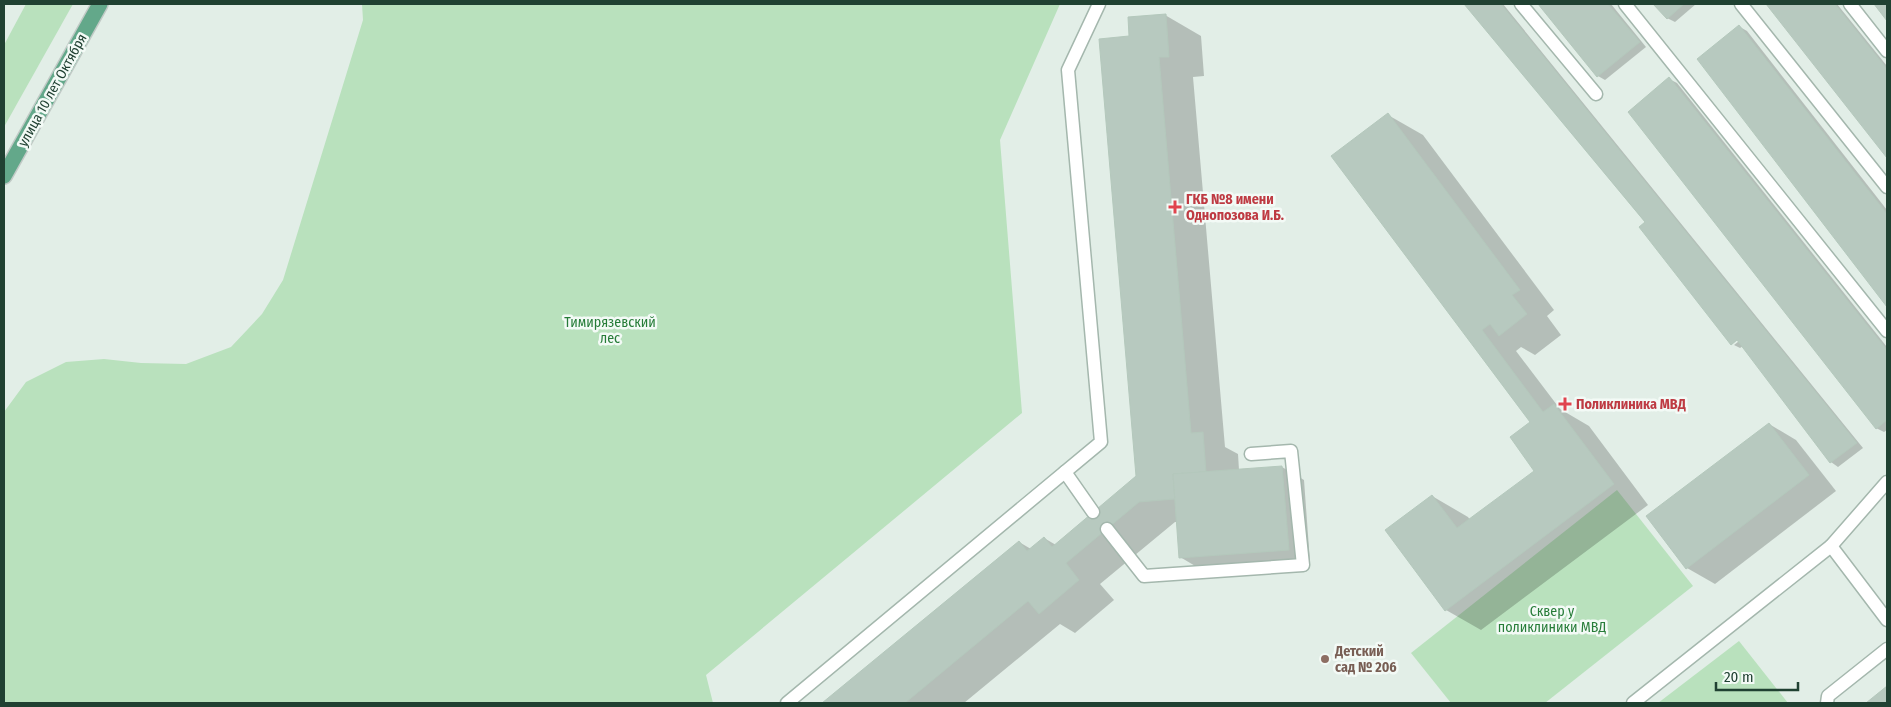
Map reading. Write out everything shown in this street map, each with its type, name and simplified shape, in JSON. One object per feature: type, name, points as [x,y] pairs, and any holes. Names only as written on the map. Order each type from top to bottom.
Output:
[{"type":"main road","name":"улица 10 лет Октября","points":[[4,176],[100,4]]},
{"type":"lane","points":[[787,703],[1101,442],[1068,70],[1099,4]]},
{"type":"lane","points":[[1521,4],[1596,94]]},
{"type":"lane","points":[[1625,4],[1887,331]]},
{"type":"lane","points":[[1742,4],[1887,187]]},
{"type":"lane","points":[[1850,4],[1887,51]]},
{"type":"lane","points":[[1107,529],[1144,576],[1303,565],[1291,451],[1251,454]]},
{"type":"lane","points":[[1065,472],[1093,512]]},
{"type":"lane","points":[[1633,703],[1831,546],[1887,482]]},
{"type":"lane","points":[[1831,546],[1887,620]]},
{"type":"lane","points":[[1826,703],[1828,696],[1887,649]]},
{"type":"green space","points":[[26,4],[73,4],[4,127],[4,45]]},
{"type":"green space","name":"Тимирязевский лес","points":[[362,4],[1060,4],[1000,140],[1022,413],[706,675],[713,703],[4,703],[4,412],[26,382],[66,362],[104,359],[141,363],[186,364],[231,347],[262,314],[283,280],[363,20]]},
{"type":"green space","name":"Сквер у поликлиники МВД","points":[[1617,490],[1693,586],[1545,703],[1451,703],[1411,653]]},
{"type":"green space","points":[[1739,641],[1788,703],[1658,703]]},
{"type":"building","points":[[1464,4],[1501,4],[1857,443],[1830,463],[1737,340],[1731,345],[1639,227],[1645,222]]},
{"type":"building","points":[[1538,4],[1608,4],[1640,42],[1597,77]]},
{"type":"building","points":[[1653,4],[1684,4],[1667,19]]},
{"type":"building","points":[[1766,4],[1835,4],[1887,69],[1887,158]]},
{"type":"building","points":[[1874,4],[1887,4],[1887,21]]},
{"type":"building","points":[[1166,14],[1169,57],[1159,57],[1191,433],[1203,432],[1206,472],[1173,474],[1175,499],[1139,502],[1066,563],[1079,580],[1039,614],[1028,601],[905,703],[822,703],[1019,541],[1027,551],[1044,537],[1052,547],[1136,476],[1099,39],[1129,36],[1128,17]]},
{"type":"building","points":[[1739,25],[1887,214],[1887,307],[1697,59]]},
{"type":"building","points":[[1669,77],[1887,350],[1887,420],[1876,429],[1628,112]]},
{"type":"building","points":[[1388,113],[1520,290],[1512,295],[1527,314],[1499,336],[1490,324],[1482,330],[1543,412],[1554,404],[1614,484],[1445,611],[1385,530],[1432,495],[1457,528],[1534,471],[1510,437],[1530,422],[1331,156]]},
{"type":"building","points":[[1769,423],[1809,475],[1686,569],[1646,516]]},
{"type":"building","points":[[1282,466],[1289,550],[1179,558],[1173,474]]},
{"type":"building","points":[[1887,686],[1887,703],[1866,703]]},
{"type":"place","name":"ГКБ №8 имени Однопозова И.Б.","points":[[1175,207]]},
{"type":"place","name":"Поликлиника МВД","points":[[1565,404]]},
{"type":"place","name":"Детский сад № 206","points":[[1325,659]]}]
